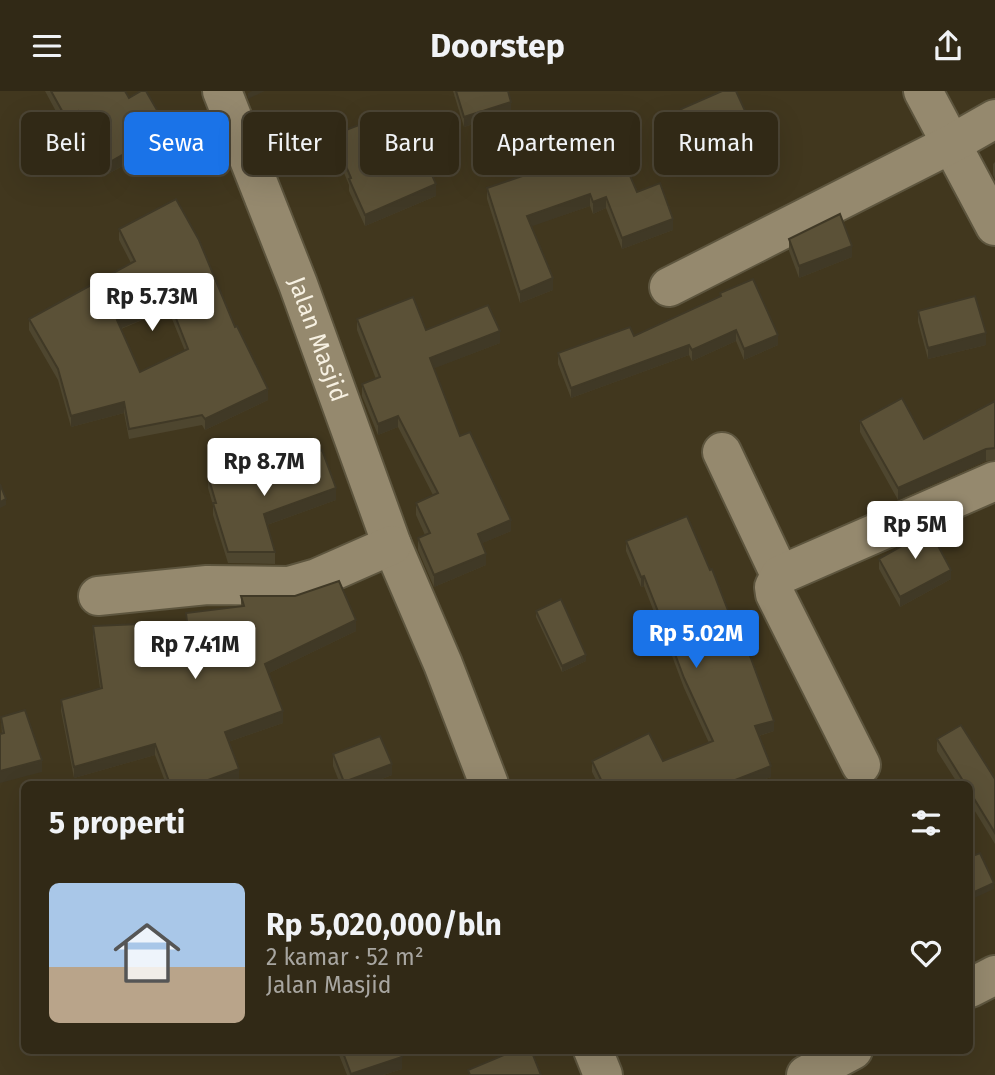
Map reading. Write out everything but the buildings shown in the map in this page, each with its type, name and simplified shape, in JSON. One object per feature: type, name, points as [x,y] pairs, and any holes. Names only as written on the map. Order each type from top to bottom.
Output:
[{"type":"street","name":"Jalan Masjid","points":[[222,91],[298,284],[392,545],[443,664],[488,781]]},
{"type":"street","points":[[923,91],[995,226]]},
{"type":"street","points":[[669,287],[951,144],[995,118]]},
{"type":"street","points":[[722,452],[780,575]]},
{"type":"street","points":[[861,765],[775,594],[774,587],[780,575],[995,481]]},
{"type":"street","points":[[98,596],[207,585],[289,586],[392,545]]},
{"type":"street","points":[[973,986],[995,975]]},
{"type":"street","points":[[595,1054],[603,1075]]},
{"type":"street","points":[[806,1075],[845,1054]]}]
